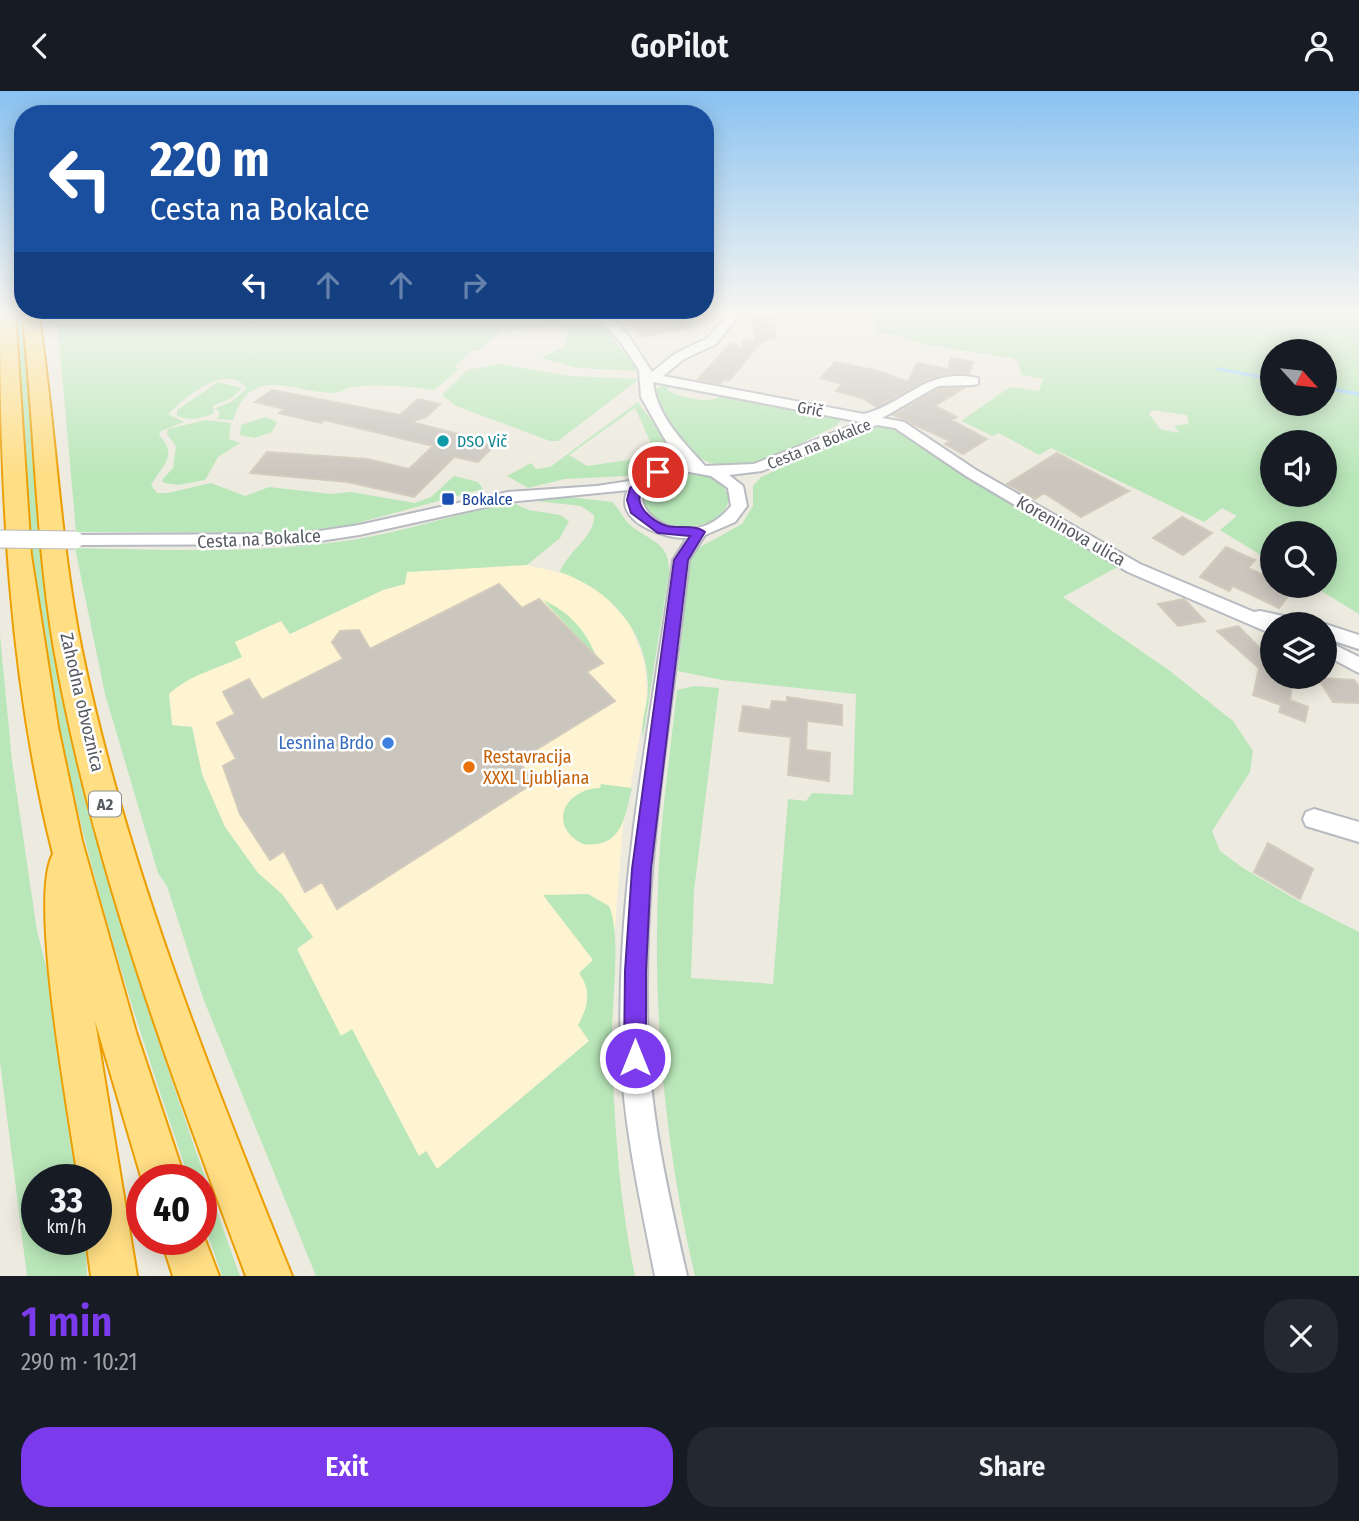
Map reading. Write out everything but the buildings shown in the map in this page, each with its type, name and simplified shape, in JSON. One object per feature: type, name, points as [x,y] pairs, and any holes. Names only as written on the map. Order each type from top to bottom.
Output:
[{"type":"highway","points":[[9,366],[16,512],[26,625],[66,841],[117,1032],[158,1164]]},
{"type":"highway","name":"Zahodna obvoznica","points":[[35,366],[48,516],[60,598],[74,679],[109,821],[182,1045],[269,1276]]},
{"type":"highway","points":[[66,841],[61,922],[114,1276]]},
{"type":"highway","points":[[189,1255],[196,1276]]},
{"type":"street","name":"Cesta na Bokalce","points":[[640,366],[646,377],[648,397],[674,443],[698,467]]},
{"type":"street","points":[[646,377],[658,374],[667,366]]},
{"type":"street","name":"Grič","points":[[646,377],[720,393],[874,418]]},
{"type":"street","points":[[874,418],[892,411],[927,385],[951,380],[973,381]]},
{"type":"street","name":"Cesta na Bokalce","points":[[0,539],[300,540],[366,529],[508,497],[597,491],[639,484],[664,470],[698,467],[715,472],[757,468],[874,418]]},
{"type":"street","name":"Koreninova ulica","points":[[874,418],[915,433],[971,473],[1134,568],[1260,622]]},
{"type":"street","points":[[664,470],[674,443]]},
{"type":"street","name":"Cesta na Bokalce","points":[[737,490],[757,468]]},
{"type":"street","name":"Cesta na Bokalce","points":[[662,530],[699,532],[719,526],[733,516],[739,503],[737,490],[715,472]]},
{"type":"street","points":[[634,505],[633,496],[639,484]]},
{"type":"street","name":"Cesta na Bokalce","points":[[597,491],[634,505],[641,517],[662,530],[681,560]]},
{"type":"street","points":[[671,1276],[654,1187],[635,1058],[635,971],[642,869],[681,560],[699,532]]},
{"type":"street","points":[[1239,612],[1260,617]]},
{"type":"street","points":[[1337,635],[1359,642]]},
{"type":"street","points":[[1337,654],[1359,666]]},
{"type":"street","points":[[1314,819],[1359,832]]},
{"type":"shaded area","points":[[527,565],[573,576],[603,594],[630,624],[645,664],[647,698],[623,826],[615,927],[612,1043],[589,1041],[437,1170],[427,1151],[419,1157],[352,1029],[341,1037],[297,949],[313,937],[282,894],[258,873],[225,827],[202,774],[192,727],[172,726],[169,693],[234,642],[281,621],[289,634],[383,590],[404,584],[407,572]]},
{"type":"green space","points":[[19,366],[26,366],[38,533],[30,533]]},
{"type":"green space","points":[[61,366],[455,366],[459,369],[434,390],[373,386],[353,387],[333,393],[275,385],[262,386],[250,392],[241,402],[233,420],[217,419],[220,413],[215,408],[231,402],[247,388],[238,381],[228,379],[206,385],[168,414],[184,422],[161,431],[159,435],[168,450],[168,456],[151,485],[157,493],[211,483],[245,496],[269,487],[331,494],[351,492],[415,503],[431,497],[454,476],[478,482],[483,489],[350,525],[290,533],[76,532]]},
{"type":"green space","points":[[513,366],[569,376],[639,379],[558,441],[550,441],[456,406],[442,395],[467,370]]},
{"type":"green space","points":[[571,366],[634,366],[638,371]]},
{"type":"green space","points":[[1020,366],[1260,366],[1260,417],[1337,417],[1337,366],[1359,366],[1359,614],[1333,598],[1337,598],[1337,521],[1260,521],[1260,555],[1220,530],[1237,516],[1222,508],[1204,522],[1051,448],[1039,455],[999,433],[993,436],[961,421],[1010,387],[1039,391],[1043,379],[1022,375]],"holes":[[[1152,410],[1187,415],[1189,424],[1174,426],[1180,433],[1160,429],[1149,414]]]},
{"type":"green space","points":[[218,382],[242,388],[232,398],[213,406],[214,413],[205,417],[196,419],[177,416],[177,410]]},
{"type":"green space","points":[[662,386],[669,387],[667,390],[672,393],[693,399],[708,400],[719,397],[842,419],[836,426],[785,451],[746,464],[727,466],[709,462],[693,453],[682,441],[656,398],[654,390]]},
{"type":"green space","points":[[638,402],[660,432],[667,448],[663,448],[664,454],[658,460],[626,476],[564,479],[528,488],[507,476],[531,463],[536,469],[550,467]],"holes":[[[635,408],[655,452],[635,459],[587,466],[569,455]]]},
{"type":"green space","points":[[265,417],[277,422],[272,432],[255,438],[240,435],[241,425]]},
{"type":"green space","points":[[205,420],[231,423],[229,439],[240,443],[218,457],[205,480],[178,485],[164,483],[162,480],[173,468],[176,446],[167,434],[168,429]]},
{"type":"green space","points":[[888,426],[898,428],[1121,565],[1063,597],[1170,671],[1233,721],[1253,751],[1250,772],[1212,831],[1220,851],[1300,902],[1359,932],[1359,1276],[695,1276],[669,1131],[657,985],[659,862],[677,690],[695,686],[719,688],[694,891],[691,978],[773,984],[788,799],[806,801],[812,793],[853,795],[856,694],[722,680],[678,671],[691,552],[742,524],[753,506],[753,486],[761,477],[868,429]]},
{"type":"green space","points":[[690,472],[709,477],[724,487],[729,499],[724,511],[714,520],[686,527],[658,520],[648,512],[642,500],[644,492],[653,481],[674,473]]},
{"type":"green space","points":[[569,497],[612,502],[629,524],[656,543],[666,554],[669,572],[643,737],[648,684],[646,664],[632,629],[622,614],[595,589],[560,572],[591,530],[594,515],[581,506],[536,501]]},
{"type":"green space","points":[[513,503],[529,510],[560,515],[569,521],[560,538],[527,565],[407,572],[405,584],[383,590],[290,634],[281,621],[235,642],[242,657],[194,677],[169,694],[172,725],[192,727],[202,774],[225,827],[258,873],[282,894],[313,937],[297,949],[341,1036],[352,1029],[419,1156],[426,1151],[437,1169],[589,1041],[578,1025],[587,999],[586,986],[579,973],[593,960],[543,895],[588,894],[609,906],[615,934],[612,1043],[616,1131],[621,1189],[635,1276],[316,1276],[203,998],[167,886],[158,873],[105,694],[75,548],[214,550],[318,544],[372,536]]},
{"type":"green space","points":[[32,547],[40,547],[54,641],[95,826],[148,1007],[201,1164],[184,1164],[114,946],[72,788],[42,628]]},
{"type":"green space","points":[[543,600],[575,622],[596,656]]},
{"type":"green space","points":[[0,635],[12,761],[37,931],[63,1033],[77,1164],[21,1164],[21,1228],[0,1062]]},
{"type":"green space","points":[[601,784],[632,788],[624,820],[614,836],[606,841],[583,844],[565,828],[564,810],[569,801],[577,795],[600,788]]},
{"type":"green space","points":[[217,1211],[240,1276],[222,1276],[215,1255],[217,1255]]},
{"type":"green space","points":[[24,1255],[86,1255],[87,1276],[27,1276]]},
{"type":"waterway","points":[[1218,369],[1260,377]]},
{"type":"waterway","points":[[1337,390],[1359,394]]},
{"type":"place","name":"DSO Vič","points":[[443,441]]},
{"type":"place","name":"Bokalce","points":[[448,499]]},
{"type":"place","name":"Lesnina Brdo","points":[[388,743]]},
{"type":"place","name":"Restavracija XXXL Ljubljana","points":[[469,767]]},
{"type":"route","points":[[635,1058],[635,971],[642,869],[651,795],[668,680],[681,560],[699,532],[662,530],[645,521],[637,513],[633,500],[636,488],[647,477],[658,472]]}]
